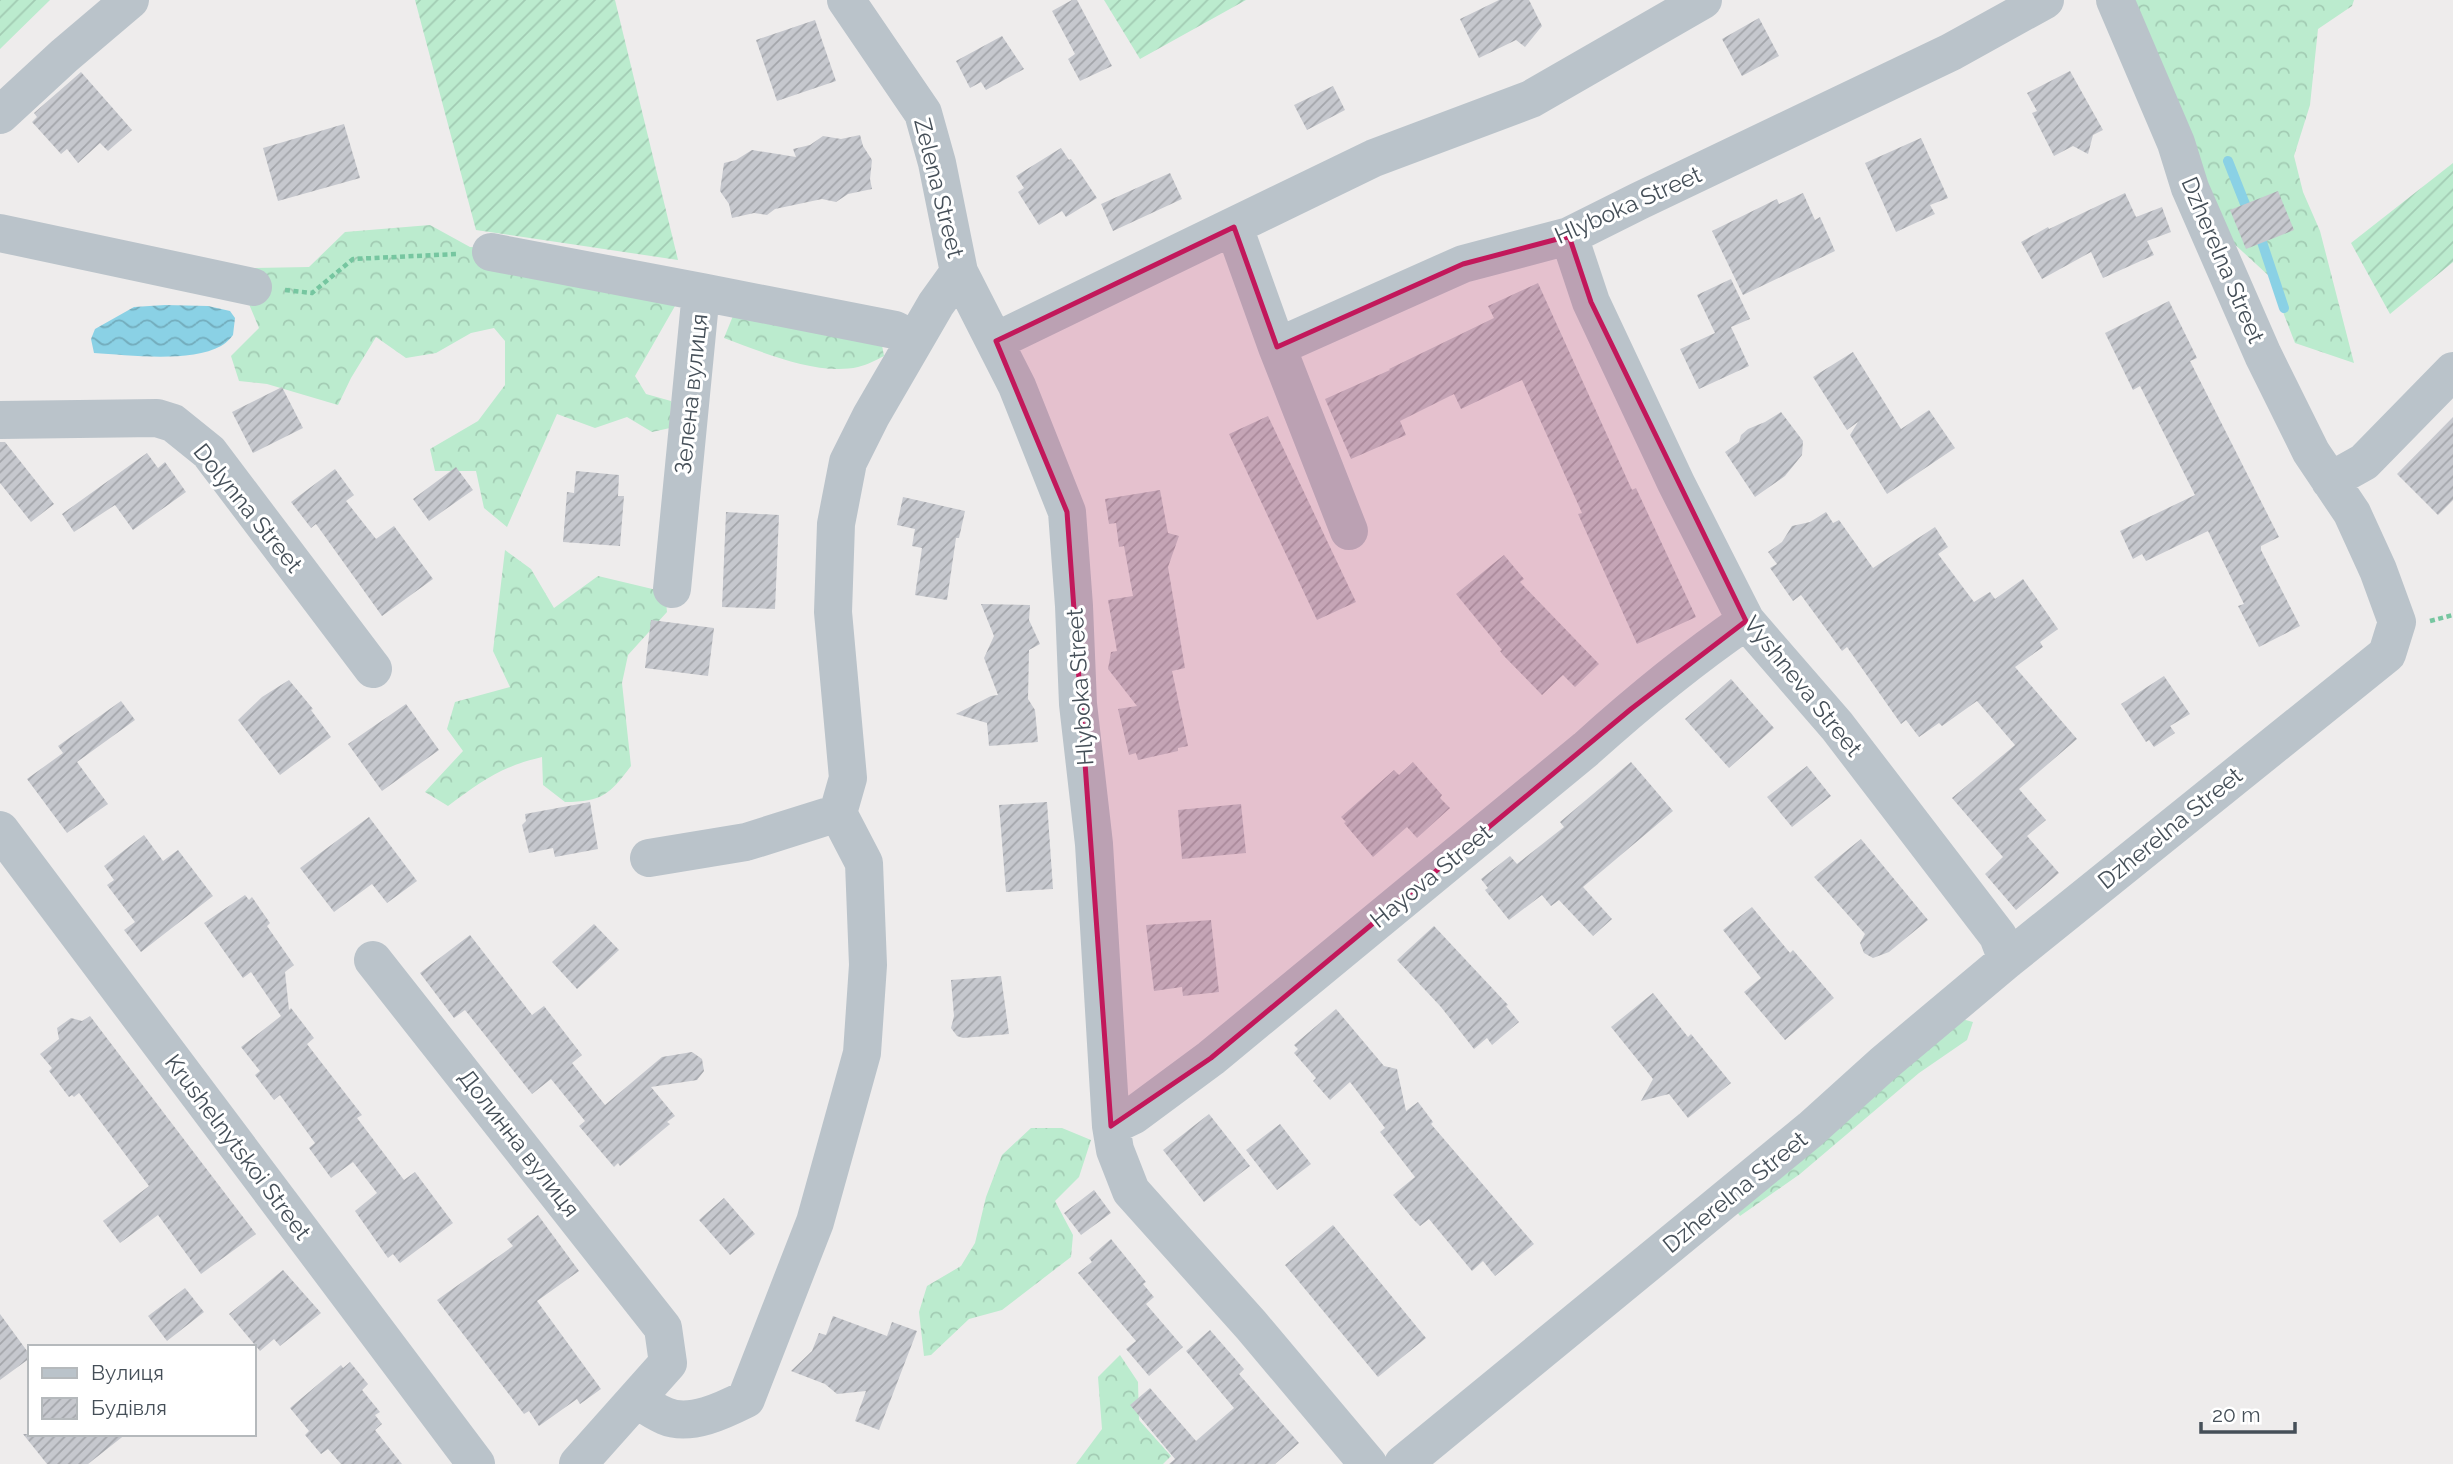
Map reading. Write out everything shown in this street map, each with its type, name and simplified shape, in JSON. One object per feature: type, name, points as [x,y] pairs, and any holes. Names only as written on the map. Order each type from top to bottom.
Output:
[{"type":"street","points":[[0,115],[130,0]]},
{"type":"street","name":"Zelena Street","points":[[846,0],[923,113],[937,163],[959,272]]},
{"type":"street","points":[[996,341],[1374,158],[1531,99],[1703,0]]},
{"type":"street","name":"Hlyboka Street","points":[[1278,347],[1463,264],[1569,236],[1951,52],[2045,0]]},
{"type":"street","name":"Dzherelna Street","points":[[1403,1464],[1811,1129],[1883,1064],[2007,960],[2386,654],[2397,622],[2378,570],[2352,513],[2311,452],[2263,355],[2190,188],[2176,143],[2115,0]]},
{"type":"street","points":[[1234,227],[1349,531]]},
{"type":"street","points":[[0,233],[253,287]]},
{"type":"street","name":"Vyshneva Street","points":[[1569,236],[1591,302],[1676,483],[1746,621],[1837,726],[1998,936],[2007,960]]},
{"type":"street","points":[[491,252],[701,292]]},
{"type":"street","points":[[578,1464],[636,1399],[668,1418],[691,1420],[726,1409],[746,1399],[815,1222],[862,1054],[869,965],[864,863],[838,813],[848,778],[833,612],[836,524],[848,462],[915,340],[959,272]]},
{"type":"street","name":"Hlyboka Street","points":[[959,272],[1017,386],[1067,512],[1078,704],[1094,844],[1111,1126],[1115,1150],[1131,1191],[1251,1325],[1368,1464]]},
{"type":"street","name":"Зелена вулиця","points":[[672,589],[701,292],[895,330],[915,340]]},
{"type":"street","points":[[2330,481],[2364,462],[2453,371]]},
{"type":"street","name":"Dolynna Street","points":[[0,419],[157,418],[173,422],[209,452],[373,669]]},
{"type":"street","name":"Hayova Street","points":[[1111,1126],[1134,1115],[1211,1058],[1586,749],[1630,709],[1699,653],[1746,621]]},
{"type":"street","points":[[649,858],[746,842],[838,813]]},
{"type":"street","name":"Krushelnytskoi Street","points":[[0,830],[476,1464]]},
{"type":"street","name":"Долинна вулиця","points":[[373,960],[663,1328],[668,1363],[636,1399]]},
{"type":"path","points":[[253,287],[312,293],[353,259],[491,252]]},
{"type":"highlighted area","points":[[1234,227],[1277,347],[1463,264],[1569,236],[1591,302],[1746,621],[1631,709],[1211,1058],[1111,1126],[1067,512],[996,341]]},
{"type":"green space","points":[[0,0],[50,0],[0,49]]},
{"type":"green space","points":[[415,0],[615,0],[678,260],[476,230]]},
{"type":"green space","points":[[1104,0],[1246,0],[1140,59]]},
{"type":"green space","points":[[2129,0],[2354,0],[2352,6],[2318,29],[2310,105],[2294,156],[2303,192],[2320,231],[2354,363],[2295,343],[2269,276],[2217,228]]},
{"type":"green space","points":[[2453,163],[2453,262],[2390,314],[2351,243]]},
{"type":"green space","points":[[430,225],[470,247],[530,249],[675,306],[635,376],[646,394],[671,401],[670,428],[652,432],[627,417],[595,428],[557,414],[507,527],[484,508],[476,471],[435,471],[430,449],[478,421],[505,385],[505,341],[494,328],[471,333],[436,353],[406,358],[376,337],[338,405],[267,384],[239,381],[231,356],[259,328],[246,297],[250,268],[309,267],[345,232]]},
{"type":"green space","points":[[737,306],[879,329],[884,356],[861,366],[842,369],[808,365],[772,356],[724,338]]},
{"type":"green space","points":[[505,550],[531,569],[554,608],[598,576],[665,592],[667,612],[628,655],[622,683],[631,766],[611,790],[597,798],[565,802],[543,785],[542,757],[514,765],[492,776],[448,806],[425,792],[463,751],[447,729],[455,702],[510,687],[493,651]]},
{"type":"green space","points":[[1962,1019],[1973,1022],[1967,1040],[1919,1073],[1800,1174],[1740,1216],[1734,1208]]},
{"type":"green space","points":[[1031,1128],[1062,1128],[1091,1140],[1079,1177],[1055,1201],[1073,1235],[1071,1257],[1002,1310],[969,1319],[931,1355],[924,1356],[919,1312],[927,1286],[961,1266],[975,1243],[986,1197],[1002,1155]]},
{"type":"green space","points":[[1120,1355],[1138,1382],[1139,1420],[1171,1456],[1163,1464],[1076,1464],[1102,1429],[1098,1377]]},
{"type":"water","points":[[208,306],[230,311],[235,318],[233,335],[221,346],[193,355],[159,357],[94,353],[91,339],[95,329],[134,307]]},
{"type":"building","points":[[1077,0],[1112,66],[1080,81],[1068,59],[1075,54],[1052,11]]},
{"type":"building","points":[[1499,0],[1529,0],[1542,26],[1525,47],[1516,40],[1479,58],[1460,19]]},
{"type":"building","points":[[1759,18],[1779,56],[1742,76],[1722,39]]},
{"type":"building","points":[[815,20],[836,81],[777,101],[756,40]]},
{"type":"building","points":[[1002,36],[1024,69],[986,90],[981,82],[970,88],[956,61]]},
{"type":"building","points":[[2070,71],[2103,130],[2093,135],[2088,154],[2073,146],[2054,156],[2032,113],[2037,111],[2027,93]]},
{"type":"building","points":[[81,72],[132,130],[108,151],[100,143],[78,163],[67,149],[61,154],[32,122],[37,117],[34,113]]},
{"type":"building","points":[[1333,86],[1345,110],[1307,130],[1294,105]]},
{"type":"building","points":[[344,124],[360,178],[278,201],[263,148]]},
{"type":"building","points":[[860,135],[872,160],[872,189],[848,194],[836,202],[822,199],[775,209],[767,215],[754,213],[732,218],[729,204],[720,191],[724,163],[736,160],[752,150],[796,157],[793,149],[810,145],[823,136],[841,139]]},
{"type":"building","points":[[1921,138],[1948,198],[1930,205],[1935,214],[1896,232],[1865,163]]},
{"type":"building","points":[[1061,148],[1097,198],[1066,217],[1062,211],[1039,225],[1018,192],[1024,188],[1016,176]]},
{"type":"building","points":[[1170,173],[1182,199],[1113,231],[1101,204]]},
{"type":"building","points":[[2278,191],[2294,230],[2246,249],[2230,210]]},
{"type":"building","points":[[1803,193],[1815,220],[1820,217],[1835,251],[1743,295],[1712,231],[1777,199],[1779,204]]},
{"type":"building","points":[[2125,193],[2136,217],[2162,207],[2171,232],[2147,241],[2154,255],[2103,278],[2091,252],[2042,279],[2021,242]]},
{"type":"building","points":[[1731,279],[1750,319],[1731,327],[1749,366],[1699,389],[1680,349],[1715,333],[1697,295]]},
{"type":"building","points":[[1538,283],[1632,490],[1636,488],[1696,617],[1637,644],[1578,514],[1582,513],[1522,380],[1461,409],[1454,394],[1400,421],[1406,435],[1351,459],[1325,399],[1494,318],[1488,306]]},
{"type":"building","points":[[2169,301],[2197,358],[2190,361],[2279,537],[2261,546],[2261,550],[2300,626],[2259,647],[2238,606],[2244,604],[2208,531],[2146,561],[2142,554],[2133,559],[2120,531],[2195,495],[2140,386],[2133,390],[2105,333]]},
{"type":"building","points":[[1853,352],[1901,429],[1929,410],[1955,448],[1887,494],[1850,435],[1858,422],[1847,430],[1813,377]]},
{"type":"building","points":[[282,387],[303,428],[253,453],[232,412]]},
{"type":"building","points":[[1781,412],[1803,441],[1802,455],[1785,476],[1755,497],[1725,452],[1739,442],[1741,435],[1748,429]]},
{"type":"building","points":[[1268,416],[1356,602],[1317,620],[1229,434]]},
{"type":"building","points":[[2453,417],[2453,500],[2438,515],[2397,474]]},
{"type":"building","points":[[0,442],[5,442],[54,504],[31,522],[0,483]]},
{"type":"building","points":[[147,453],[158,468],[165,462],[186,492],[133,530],[115,505],[74,532],[62,514]]},
{"type":"building","points":[[456,467],[473,490],[429,521],[413,499]]},
{"type":"building","points":[[335,469],[354,495],[346,501],[376,539],[394,526],[433,579],[382,616],[316,524],[311,528],[291,502]]},
{"type":"building","points":[[576,471],[619,475],[618,496],[624,496],[620,546],[563,542],[567,492],[574,493]]},
{"type":"building","points":[[1160,490],[1168,533],[1179,536],[1168,567],[1185,668],[1172,671],[1188,746],[1178,748],[1178,751],[1138,760],[1136,753],[1129,755],[1118,709],[1137,706],[1108,669],[1111,652],[1117,651],[1108,600],[1133,596],[1124,546],[1119,547],[1116,523],[1109,524],[1105,499]]},
{"type":"building","points":[[903,497],[965,511],[959,538],[956,538],[947,600],[915,595],[922,548],[912,546],[915,529],[897,525]]},
{"type":"building","points":[[726,512],[779,515],[775,609],[722,607]]},
{"type":"building","points":[[1826,512],[1833,523],[1839,520],[1873,568],[1935,527],[1948,547],[1938,554],[1974,602],[1990,592],[1995,599],[2023,579],[2058,629],[2040,642],[2043,647],[2015,667],[2077,739],[2019,789],[2046,820],[2027,836],[2059,873],[2016,910],[1985,874],[2003,857],[1952,798],[2015,745],[1977,701],[1942,726],[1939,723],[1919,737],[1906,720],[1901,724],[1847,647],[1842,651],[1801,595],[1793,601],[1770,568],[1777,564],[1768,552],[1782,542],[1792,526],[1810,522]]},
{"type":"building","points":[[1504,555],[1524,579],[1520,582],[1599,664],[1575,687],[1563,675],[1542,695],[1503,655],[1500,651],[1502,650],[1456,594]]},
{"type":"building","points":[[981,604],[1030,605],[1029,620],[1040,644],[1029,650],[1028,699],[1035,710],[1038,742],[989,746],[987,723],[956,714],[998,695],[984,658],[994,636]]},
{"type":"building","points":[[651,620],[714,628],[708,676],[645,668]]},
{"type":"building","points":[[2164,676],[2190,714],[2170,726],[2175,733],[2154,747],[2149,740],[2146,742],[2121,704]]},
{"type":"building","points":[[1731,679],[1774,728],[1729,768],[1685,719]]},
{"type":"building","points":[[289,680],[313,709],[311,710],[331,737],[280,775],[238,720],[262,697]]},
{"type":"building","points":[[121,701],[135,720],[77,762],[108,804],[67,833],[27,779],[63,753],[58,746]]},
{"type":"building","points":[[406,704],[439,750],[382,791],[348,744]]},
{"type":"building","points":[[1413,762],[1450,808],[1417,838],[1407,827],[1373,857],[1341,817],[1394,770],[1399,775]]},
{"type":"building","points":[[1631,762],[1673,811],[1583,887],[1612,919],[1593,936],[1559,900],[1551,906],[1542,895],[1509,920],[1485,890],[1488,888],[1481,879],[1510,856],[1517,864],[1564,827],[1560,822]]},
{"type":"building","points":[[1807,766],[1831,796],[1792,827],[1767,797]]},
{"type":"building","points":[[590,802],[598,849],[555,857],[553,848],[529,853],[522,825],[526,821],[525,814]]},
{"type":"building","points":[[1047,802],[1053,889],[1006,892],[999,805]]},
{"type":"building","points":[[1241,804],[1246,853],[1182,859],[1178,810]]},
{"type":"building","points":[[369,817],[417,881],[387,903],[372,884],[334,912],[300,868]]},
{"type":"building","points":[[144,835],[163,861],[178,850],[213,896],[141,952],[124,930],[135,922],[107,885],[114,880],[104,866]]},
{"type":"building","points":[[1861,839],[1928,920],[1889,952],[1873,958],[1864,953],[1860,943],[1865,934],[1814,877]]},
{"type":"building","points":[[245,895],[249,900],[252,897],[270,923],[267,926],[294,965],[285,972],[289,1010],[291,1008],[314,1038],[307,1044],[362,1115],[357,1118],[404,1180],[415,1172],[453,1223],[400,1263],[393,1254],[388,1258],[355,1211],[377,1193],[353,1162],[331,1178],[309,1148],[315,1143],[280,1095],[274,1100],[255,1075],[260,1071],[241,1047],[281,1016],[251,972],[243,978],[204,923]]},
{"type":"building","points":[[1752,907],[1790,953],[1793,950],[1834,998],[1785,1040],[1744,992],[1761,978],[1723,930]]},
{"type":"building","points":[[1211,920],[1219,992],[1183,996],[1182,987],[1154,991],[1146,925]]},
{"type":"building","points":[[594,924],[619,950],[577,989],[552,962]]},
{"type":"building","points":[[1434,926],[1508,1005],[1506,1006],[1519,1022],[1492,1045],[1487,1038],[1474,1049],[1441,1007],[1397,960]]},
{"type":"building","points":[[470,935],[532,1015],[544,1006],[582,1055],[572,1063],[605,1105],[662,1057],[692,1052],[702,1059],[704,1071],[697,1080],[651,1087],[675,1116],[667,1122],[670,1124],[620,1166],[618,1163],[614,1167],[579,1126],[585,1121],[551,1079],[532,1094],[465,1010],[454,1018],[420,973]]},
{"type":"building","points":[[1001,976],[1009,1034],[963,1038],[957,1036],[951,1028],[954,1016],[951,980]]},
{"type":"building","points":[[1653,993],[1688,1037],[1691,1034],[1731,1083],[1688,1118],[1669,1094],[1641,1101],[1653,1079],[1611,1027]]},
{"type":"building","points":[[1336,1009],[1384,1066],[1397,1069],[1406,1111],[1418,1102],[1433,1122],[1431,1124],[1534,1244],[1495,1276],[1483,1261],[1472,1271],[1429,1219],[1420,1226],[1413,1219],[1393,1195],[1415,1177],[1380,1132],[1385,1128],[1350,1082],[1330,1100],[1313,1081],[1316,1078],[1294,1053],[1298,1049],[1294,1045]]},
{"type":"building","points":[[90,1016],[256,1234],[201,1274],[158,1215],[120,1243],[103,1221],[149,1186],[79,1093],[69,1097],[49,1071],[52,1068],[40,1054],[59,1039],[57,1028],[71,1018],[82,1021]]},
{"type":"building","points":[[1209,1114],[1250,1166],[1204,1202],[1163,1150]]},
{"type":"building","points":[[1280,1124],[1311,1164],[1277,1190],[1246,1150]]},
{"type":"building","points":[[1094,1190],[1111,1213],[1081,1235],[1064,1213]]},
{"type":"building","points":[[724,1198],[755,1234],[730,1255],[699,1220]]},
{"type":"building","points":[[538,1215],[579,1271],[537,1301],[601,1389],[580,1404],[577,1399],[539,1426],[529,1411],[524,1414],[437,1300],[513,1246],[507,1239]]},
{"type":"building","points":[[1333,1225],[1426,1338],[1378,1377],[1285,1265]]},
{"type":"building","points":[[1111,1239],[1146,1282],[1143,1284],[1154,1297],[1146,1304],[1183,1347],[1149,1376],[1126,1349],[1136,1341],[1078,1273],[1092,1262],[1089,1258]]},
{"type":"building","points":[[283,1270],[321,1313],[280,1346],[274,1339],[260,1351],[229,1314]]},
{"type":"building","points":[[185,1288],[204,1312],[167,1341],[148,1316]]},
{"type":"building","points":[[0,1314],[28,1352],[28,1359],[0,1380]]},
{"type":"building","points":[[833,1316],[887,1336],[892,1322],[917,1331],[879,1430],[855,1421],[866,1391],[837,1394],[825,1384],[791,1371],[812,1351],[819,1333],[826,1335]]},
{"type":"building","points":[[1210,1330],[1244,1369],[1239,1374],[1299,1443],[1275,1464],[1169,1464],[1175,1459],[1130,1405],[1150,1388],[1196,1441],[1234,1408],[1186,1351]]},
{"type":"building","points":[[350,1362],[368,1384],[362,1390],[380,1412],[375,1415],[382,1424],[375,1430],[402,1464],[341,1464],[328,1449],[321,1454],[305,1435],[309,1431],[290,1408],[341,1365],[343,1368]]},
{"type":"building","points":[[23,1434],[123,1436],[88,1464],[47,1464]]},
{"type":"waterway","points":[[2228,161],[2245,204]]},
{"type":"waterway","points":[[2262,242],[2284,308]]}]
